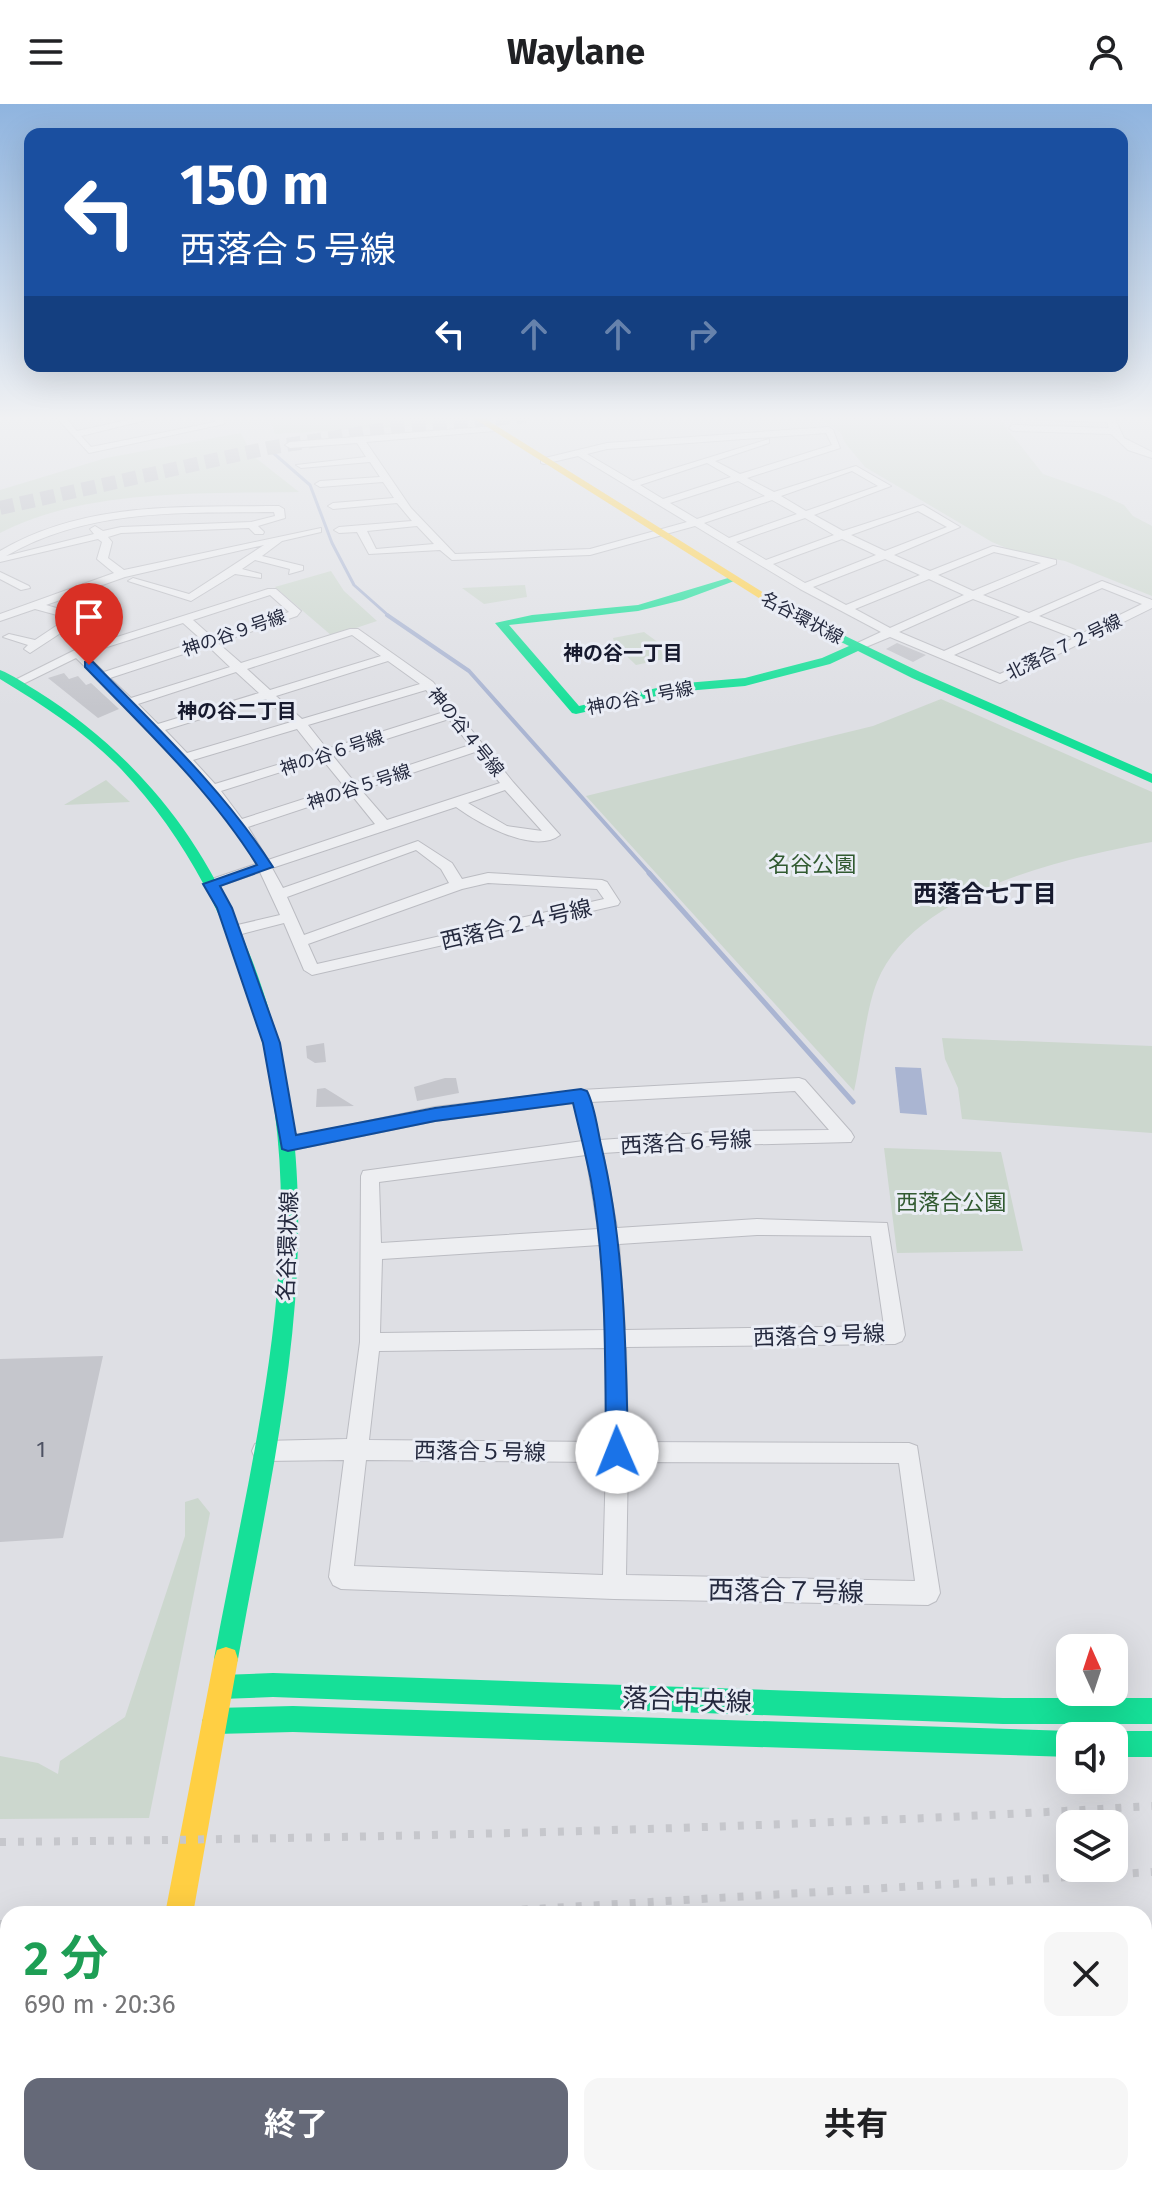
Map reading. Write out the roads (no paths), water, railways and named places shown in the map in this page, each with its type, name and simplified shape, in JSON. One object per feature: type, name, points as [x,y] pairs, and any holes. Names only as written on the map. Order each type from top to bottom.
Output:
[{"type":"street","points":[[0,558],[32,537],[88,521],[136,513]]},
{"type":"street","points":[[0,558],[137,529],[251,525],[280,518],[279,513]]},
{"type":"street","points":[[411,513],[452,557],[590,552],[658,535],[723,513]]},
{"type":"street","name":"名谷環状線","points":[[624,513],[732,580],[857,647],[1152,779]]},
{"type":"street","name":"北落合７２号線","points":[[677,513],[889,632],[1000,679],[1151,604],[1102,584],[944,655]]},
{"type":"street","points":[[764,564],[903,513]]},
{"type":"street","points":[[804,587],[955,527],[930,513]]},
{"type":"street","points":[[727,542],[805,514],[926,576],[1082,637]]},
{"type":"street","points":[[88,521],[107,542],[102,559],[122,574]]},
{"type":"street","points":[[339,530],[419,523]]},
{"type":"street","points":[[251,525],[267,539]]},
{"type":"street","points":[[360,528],[380,563]]},
{"type":"street","points":[[0,618],[122,574],[317,530]]},
{"type":"street","points":[[133,581],[191,598],[286,535]]},
{"type":"street","points":[[373,552],[441,547]]},
{"type":"street","points":[[846,609],[993,549],[1052,562],[857,647]]},
{"type":"street","points":[[254,557],[299,568],[293,572]]},
{"type":"street","points":[[233,570],[257,576]]},
{"type":"street","points":[[0,575],[25,588]]},
{"type":"street","name":"神の谷１号線","points":[[732,580],[669,601],[627,610],[540,615],[501,623],[576,710],[674,688],[745,682],[826,661],[857,647]]},
{"type":"street","name":"神の谷９号線","points":[[102,677],[295,611],[272,591],[185,619]]},
{"type":"street","points":[[33,605],[108,626]]},
{"type":"street","points":[[9,637],[34,646],[78,617]]},
{"type":"street","points":[[8,678],[185,619],[299,723],[384,826]]},
{"type":"street","name":"神の谷４号線","points":[[128,703],[354,631],[429,685],[508,785],[211,884]]},
{"type":"street","name":"西落合２４号線","points":[[77,653],[155,729],[239,825],[280,894],[290,917],[300,942],[312,970],[613,902],[602,885],[488,878],[458,885],[300,942]]},
{"type":"street","points":[[155,729],[390,657]]},
{"type":"street","name":"名谷環状線","points":[[8,678],[83,728],[144,787],[192,850],[234,931],[272,1043],[288,1144],[291,1206],[289,1283],[263,1451],[180,1906]]},
{"type":"street","points":[[182,759],[429,685]]},
{"type":"street","name":"神の谷６号線","points":[[211,790],[452,714]]},
{"type":"street","name":"神の谷５号線","points":[[239,825],[478,747]]},
{"type":"street","points":[[458,802],[498,830],[521,836],[553,835],[508,785]]},
{"type":"street","points":[[280,894],[418,845],[447,866],[458,885]]},
{"type":"street","points":[[234,931],[290,917]]},
{"type":"street","name":"西落合６号線","points":[[359,1449],[370,1342],[370,1176],[592,1147],[727,1138],[845,1137],[799,1084],[581,1096]]},
{"type":"street","points":[[288,1144],[435,1114],[581,1096],[608,1235],[615,1338],[617,1452],[614,1587]]},
{"type":"street","name":"西落合９号線","points":[[370,1342],[895,1335],[880,1228],[757,1227],[372,1252]]},
{"type":"street","name":"西落合７号線","points":[[359,1449],[341,1577],[614,1587],[928,1593],[909,1453],[617,1452]]},
{"type":"street","name":"西落合５号線","points":[[263,1451],[617,1452]]},
{"type":"street","name":"落合中央線","points":[[221,1687],[273,1685],[1003,1711],[1152,1711]]},
{"type":"street","name":"落合中央線","points":[[215,1721],[309,1719],[1056,1744]]},
{"type":"street","points":[[1128,1744],[1152,1744]]},
{"type":"water","points":[[895,1067],[921,1068],[927,1115],[900,1113]]},
{"type":"waterway","points":[[321,513],[354,585],[390,617]]},
{"type":"waterway","points":[[387,615],[469,671],[651,875]]},
{"type":"waterway","points":[[649,873],[853,1102]]},
{"type":"railway","points":[[0,1842],[576,1831],[864,1821],[1152,1806]]},
{"type":"railway","points":[[584,1906],[1152,1872]]},
{"type":"district","name":"神の谷一丁目","points":[[623,653]]},
{"type":"district","name":"神の谷二丁目","points":[[237,711]]},
{"type":"district","name":"西落合七丁目","points":[[985,894]]},
{"type":"park label","name":"名谷公園","points":[[812,864]]},
{"type":"park label","name":"西落合公園","points":[[951,1202]]}]
